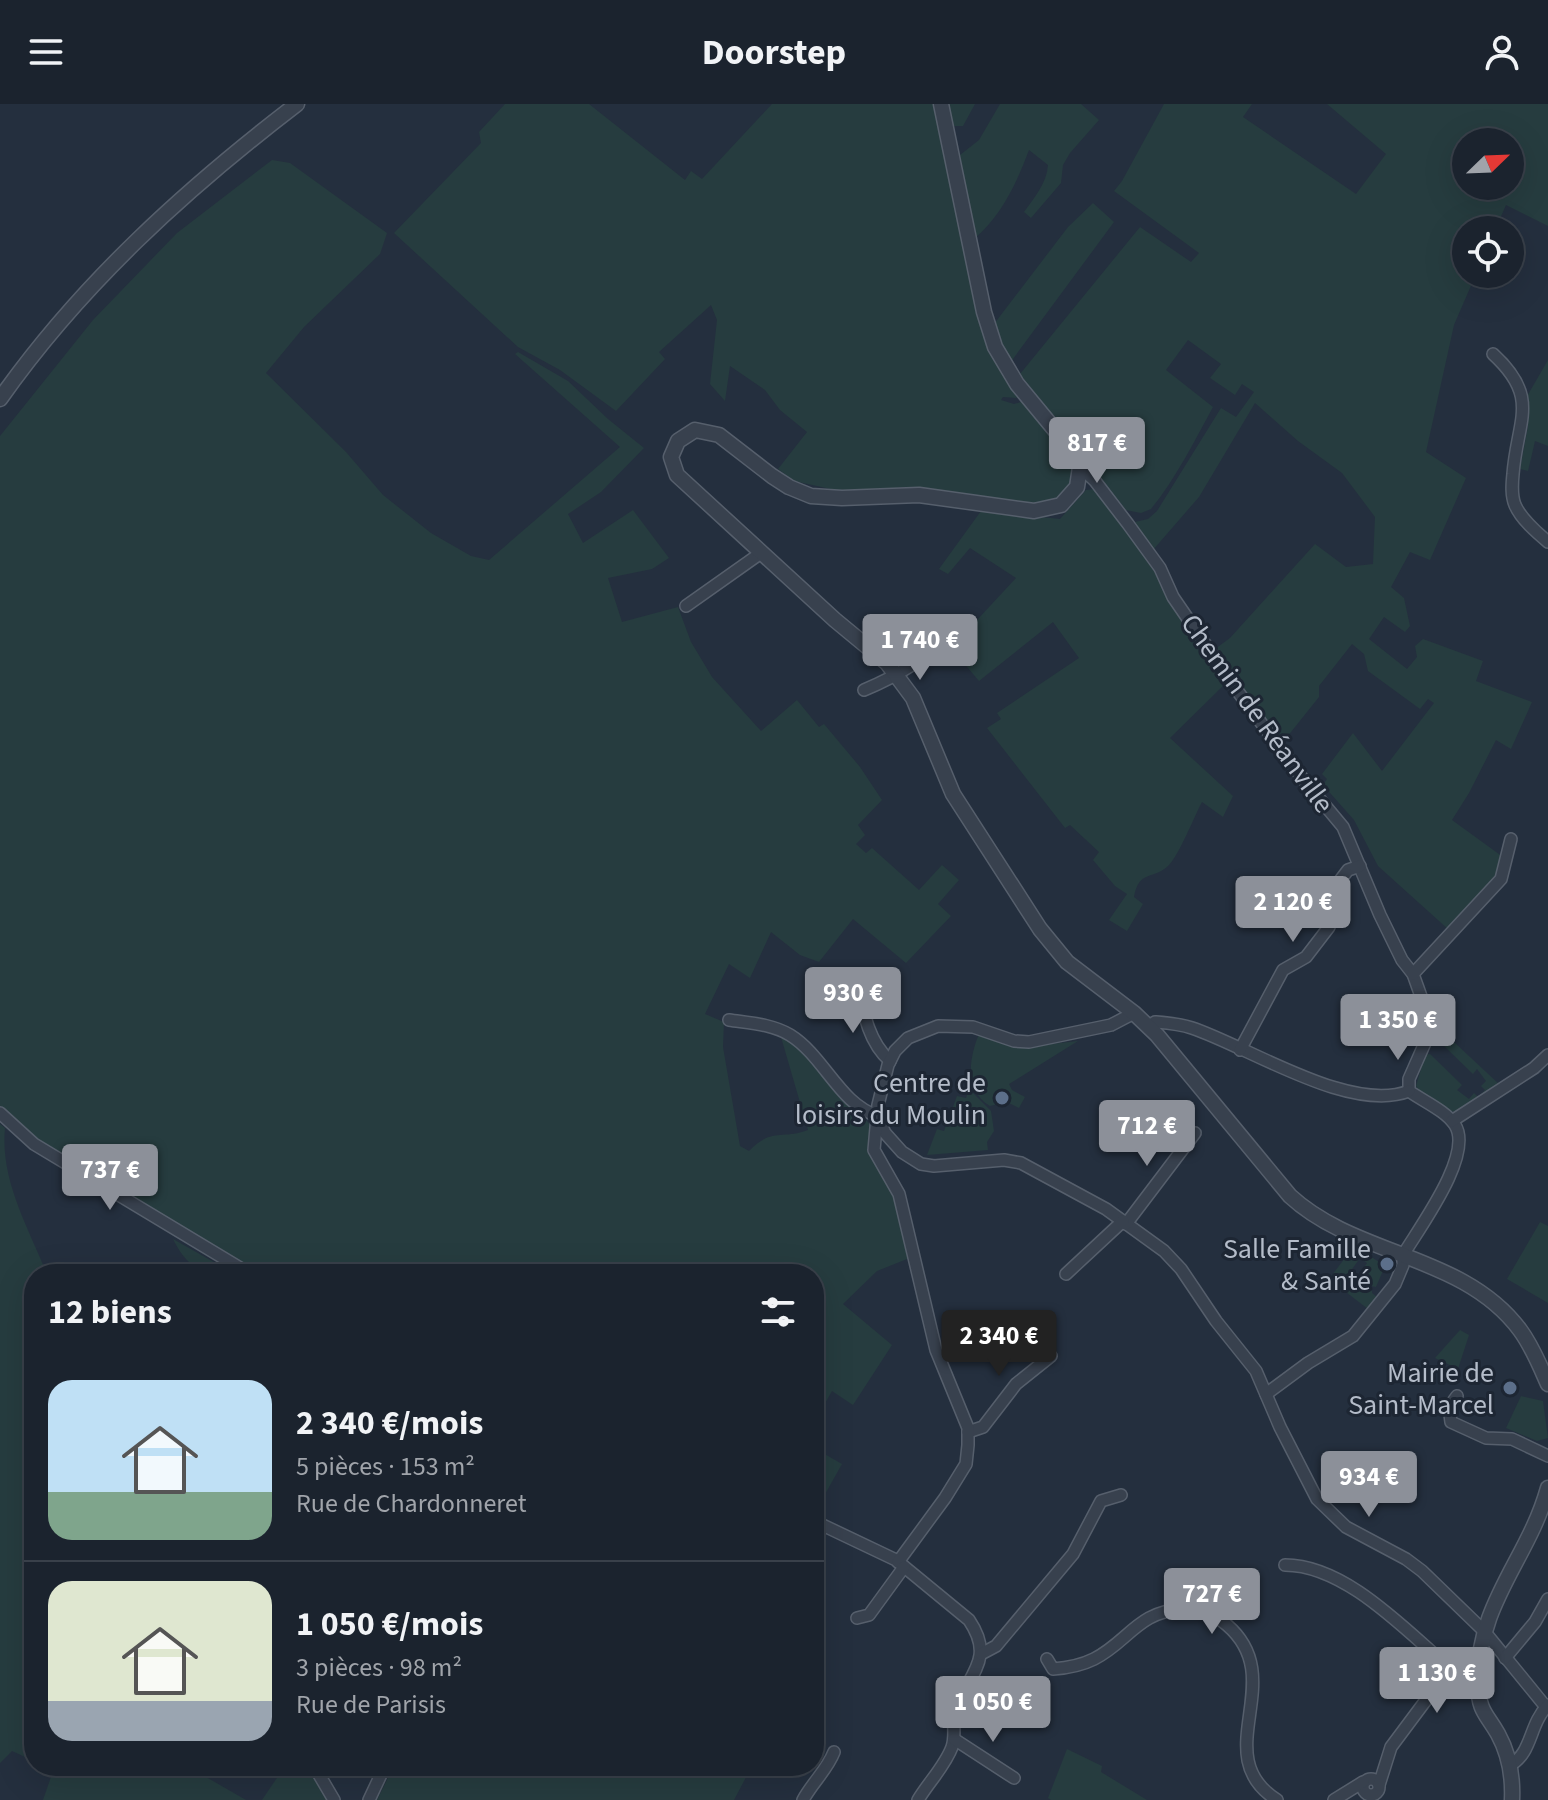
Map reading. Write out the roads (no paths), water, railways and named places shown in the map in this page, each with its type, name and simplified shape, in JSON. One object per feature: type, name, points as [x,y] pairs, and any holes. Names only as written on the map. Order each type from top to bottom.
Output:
[{"type":"street","points":[[0,399],[72,310],[133,243],[225,158],[297,104]]},
{"type":"street","points":[[941,104],[984,312],[995,347],[1017,384],[1069,447],[1080,467],[1077,487],[1061,505],[1034,511],[919,495],[811,496],[772,476],[719,435],[695,430],[678,441],[671,457],[677,475],[835,620],[887,663],[913,698],[953,794],[1040,929],[1067,962],[1148,1027],[1299,1205],[1309,1214],[1349,1235],[1403,1255],[1472,1287],[1494,1303],[1520,1330],[1544,1367],[1548,1384]]},
{"type":"street","points":[[1493,354],[1508,368],[1523,399],[1523,425],[1513,469],[1515,504],[1522,517],[1548,542]]},
{"type":"street","name":"Chemin de Réanville","points":[[1080,467],[1095,481],[1128,524],[1160,568],[1173,597],[1236,689],[1343,827],[1402,960],[1413,974],[1432,1027],[1409,1079],[1409,1091]]},
{"type":"street","points":[[686,606],[761,553]]},
{"type":"street","points":[[864,690],[897,676],[922,660],[950,634]]},
{"type":"street","points":[[908,646],[922,660]]},
{"type":"street","points":[[1413,974],[1501,879],[1511,839]]},
{"type":"street","points":[[1240,1050],[1283,970],[1306,957],[1329,927],[1326,899],[1348,870],[1360,866]]},
{"type":"street","points":[[863,989],[862,1002],[873,1039],[880,1052],[890,1061]]},
{"type":"street","points":[[857,1618],[869,1615],[966,1464],[968,1432],[936,1350],[899,1194],[874,1150],[882,1082],[890,1061],[908,1038],[938,1026],[973,1027],[1014,1041],[1029,1042],[1111,1025],[1134,1013]]},
{"type":"street","points":[[729,1020],[771,1027],[791,1035],[821,1062],[853,1101],[878,1118],[885,1133],[902,1152],[921,1164],[934,1166],[1004,1160],[1021,1163],[1106,1209],[1164,1251],[1181,1269],[1216,1321],[1256,1371],[1280,1427],[1317,1499],[1346,1527],[1422,1571],[1484,1631],[1547,1706],[1532,1729],[1521,1758],[1509,1766]]},
{"type":"street","points":[[1148,1027],[1155,1022],[1191,1028],[1299,1076],[1374,1097],[1409,1091],[1452,1121],[1459,1132],[1455,1161],[1445,1185],[1403,1255],[1403,1265],[1395,1284],[1353,1336],[1308,1363],[1266,1394]]},
{"type":"street","points":[[1452,1121],[1534,1068],[1548,1055]]},
{"type":"street","points":[[0,1113],[34,1144],[233,1264]]},
{"type":"street","points":[[1066,1274],[1124,1222],[1195,1133]]},
{"type":"street","points":[[968,1432],[983,1427],[1016,1384],[1051,1356]]},
{"type":"street","points":[[1457,1396],[1449,1407],[1451,1422],[1486,1438],[1512,1439],[1548,1456]]},
{"type":"street","points":[[1512,1800],[1509,1766],[1497,1733],[1482,1713],[1478,1684],[1481,1654],[1484,1631],[1504,1581],[1542,1510],[1548,1488]]},
{"type":"street","points":[[981,1654],[996,1646],[1073,1554],[1101,1501],[1121,1495]]},
{"type":"street","points":[[824,1526],[901,1564],[969,1620],[977,1632],[981,1654],[978,1668],[956,1706],[952,1719],[954,1739],[951,1750],[918,1800]]},
{"type":"street","points":[[1285,1565],[1320,1570],[1376,1604],[1450,1668]]},
{"type":"street","points":[[1505,1658],[1535,1622],[1548,1599]]},
{"type":"street","points":[[1047,1659],[1053,1669],[1096,1658],[1148,1617],[1169,1610],[1191,1609],[1207,1613],[1227,1625],[1241,1641],[1251,1660],[1254,1679],[1247,1764],[1253,1779],[1277,1800]]},
{"type":"street","points":[[1334,1800],[1371,1791],[1391,1747],[1450,1668],[1463,1656],[1481,1654]]},
{"type":"street","points":[[954,1739],[1014,1778]]},
{"type":"street","points":[[824,1771],[834,1752]]},
{"type":"street","points":[[320,1776],[334,1800]]},
{"type":"street","points":[[369,1800],[380,1776]]},
{"type":"street","points":[[803,1800],[819,1776]]},
{"type":"place","name":"Centre de loisirs du Moulin","points":[[1002,1098]]},
{"type":"place","name":"Salle Famille & Santé","points":[[1387,1264]]},
{"type":"place","name":"Mairie de Saint-Marcel","points":[[1510,1388]]}]
